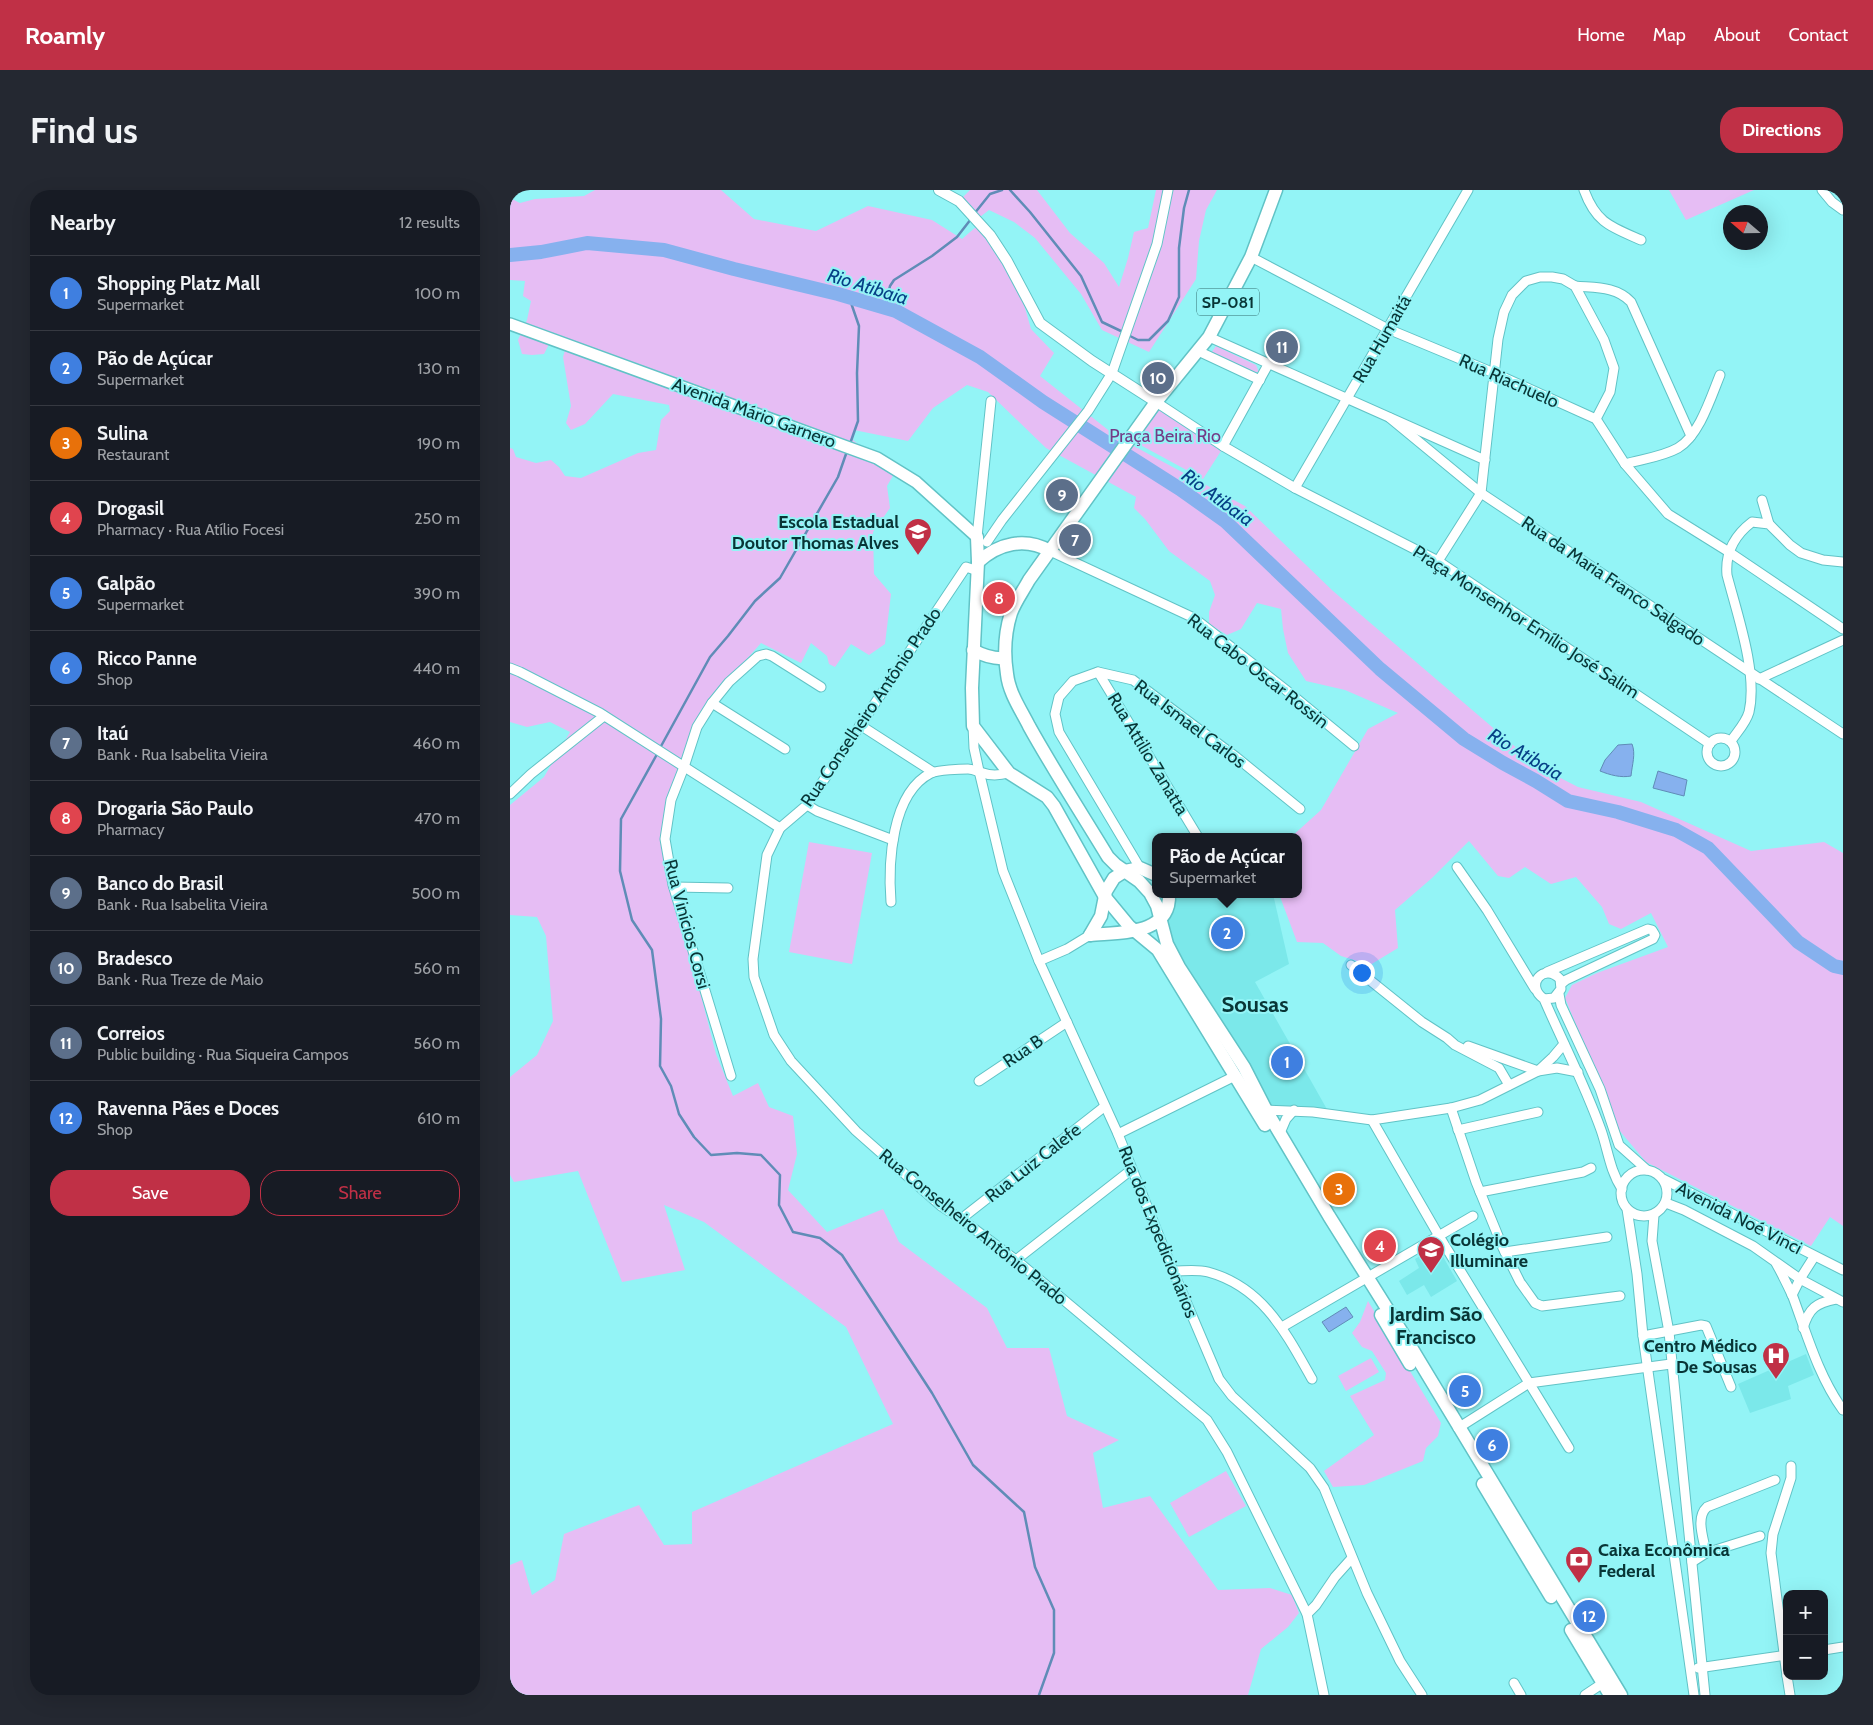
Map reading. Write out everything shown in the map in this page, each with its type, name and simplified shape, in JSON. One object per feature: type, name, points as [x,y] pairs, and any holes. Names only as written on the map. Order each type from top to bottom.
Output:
[{"type":"main road","name":"SP-081","points":[[1156,402],[1210,337],[1251,257],[1276,190]]},
{"type":"main road","name":"Avenida Mário Garnero","points":[[510,324],[876,458],[916,482],[987,542]]},
{"type":"main road","points":[[1152,897],[1139,881],[1108,857],[1040,746],[1014,698],[1007,676],[1005,658],[1006,636],[1011,614],[1029,580],[1156,402]]},
{"type":"main road","points":[[987,542],[1030,543],[1040,545],[1050,551]]},
{"type":"main road","points":[[987,542],[974,567],[973,726],[1009,773],[1047,797],[1105,896],[1122,919],[1158,950],[1313,1201],[1458,1428],[1621,1695]]},
{"type":"main road","points":[[974,567],[987,542]]},
{"type":"main road","points":[[973,650],[984,656],[1005,658]]},
{"type":"main road","points":[[1090,935],[1102,916],[1108,885],[1114,878],[1126,871],[1140,868],[1152,873]]},
{"type":"main road","points":[[1153,898],[1167,944],[1179,967],[1244,1067],[1266,1110],[1363,1279],[1610,1695]]},
{"type":"main road","points":[[1090,935],[1137,932],[1147,929],[1159,919],[1166,909],[1168,898]]},
{"type":"street","points":[[510,195],[512,190]]},
{"type":"street","points":[[939,190],[960,201],[990,234],[1007,261],[1040,323],[1092,361],[1156,402]]},
{"type":"street","points":[[987,542],[1002,520],[1088,411],[1112,373],[1157,244],[1168,190]]},
{"type":"street","name":"Rua Humaitá","points":[[1295,488],[1468,190]]},
{"type":"street","points":[[1584,190],[1590,207],[1606,224],[1641,240]]},
{"type":"street","points":[[1822,190],[1832,202],[1843,210]]},
{"type":"street","name":"Rua Riachuelo","points":[[1251,257],[1388,329],[1494,373],[1596,419]]},
{"type":"street","points":[[1438,561],[1481,494],[1498,339],[1504,312],[1512,295],[1526,281],[1540,277],[1562,279],[1575,286],[1615,290],[1625,295],[1631,302],[1692,436]]},
{"type":"street","points":[[1575,286],[1604,340],[1614,368],[1610,392],[1596,419],[1625,464],[1668,514],[1843,628]]},
{"type":"street","points":[[1210,337],[1485,460]]},
{"type":"street","points":[[1198,351],[1260,380]]},
{"type":"street","points":[[1223,446],[1269,363]]},
{"type":"street","points":[[1625,464],[1662,455],[1679,448],[1692,436],[1720,375]]},
{"type":"street","points":[[987,542],[991,401]]},
{"type":"street","name":"Praça Monsenhor Emílio José Salim","points":[[1156,402],[1223,446],[1295,488],[1438,561],[1710,744]]},
{"type":"street","name":"Rua da Maria Franco Salgado","points":[[1390,418],[1481,494],[1843,734]]},
{"type":"street","points":[[1762,500],[1769,524],[1801,554],[1823,560],[1843,562]]},
{"type":"street","points":[[1731,741],[1744,723],[1748,713],[1755,676],[1727,575],[1726,562],[1740,531],[1752,522],[1769,524]]},
{"type":"street","name":"Rua Cabo Oscar Rossin","points":[[1050,551],[1194,618],[1354,746]]},
{"type":"street","name":"Rua Conselheiro Antônio Prado","points":[[974,567],[860,725],[807,805],[780,828],[767,855],[753,959],[754,977],[774,1035],[794,1066],[856,1130],[941,1206],[962,1219],[1016,1260],[1206,1420],[1227,1452],[1307,1614],[1324,1695]]},
{"type":"street","points":[[1755,676],[1843,640]]},
{"type":"street","name":"Rua Vinícios Corsi","points":[[731,1076],[674,887],[665,839],[671,800],[697,727],[712,703],[729,682],[758,656],[766,654],[772,656],[821,687]]},
{"type":"street","points":[[510,668],[604,716],[780,828]]},
{"type":"street","points":[[1098,672],[1072,681],[1059,697],[1055,714],[1059,732],[1140,868]]},
{"type":"street","name":"Rua Ismael Carlos","points":[[1098,672],[1133,680],[1236,757],[1300,809]]},
{"type":"street","name":"Rua Attilio Zanatta","points":[[1098,672],[1196,833]]},
{"type":"street","points":[[712,703],[785,749]]},
{"type":"street","points":[[510,794],[530,774],[604,716]]},
{"type":"street","points":[[860,725],[933,772]]},
{"type":"street","name":"Rua dos Expedicionários","points":[[973,726],[979,771],[1003,871],[1039,961],[1066,1022],[1080,1048],[1104,1107],[1118,1134],[1173,1271],[1220,1379],[1232,1396],[1310,1468],[1324,1488],[1367,1593],[1400,1662],[1422,1695]]},
{"type":"street","points":[[1721,738],[1731,741],[1735,748],[1735,757],[1725,766],[1716,765],[1709,759],[1710,744],[1721,738]]},
{"type":"street","points":[[891,902],[889,880],[893,840],[903,803],[912,788],[933,772],[970,768],[994,775],[1009,773]]},
{"type":"street","points":[[807,805],[817,811],[893,840]]},
{"type":"street","points":[[1457,867],[1515,955],[1538,995],[1544,999],[1578,1072],[1602,1132],[1615,1179],[1622,1189]]},
{"type":"street","points":[[674,887],[728,888]]},
{"type":"street","points":[[1535,989],[1535,982],[1539,976],[1648,929],[1652,930],[1653,939],[1566,980],[1562,984],[1559,994],[1561,1006],[1600,1089],[1619,1145],[1647,1170],[1656,1173],[1663,1179],[1666,1187],[1666,1203],[1661,1210],[1645,1217],[1635,1215],[1627,1209],[1622,1201],[1622,1189],[1625,1181],[1631,1174],[1647,1170]]},
{"type":"street","points":[[1039,961],[1066,949],[1090,935]]},
{"type":"street","points":[[1515,955],[1530,970],[1556,975],[1562,984]]},
{"type":"street","points":[[1351,965],[1455,1046],[1499,1068],[1509,1085]]},
{"type":"street","points":[[1544,999],[1549,999],[1559,994]]},
{"type":"street","name":"Rua B","points":[[979,1081],[1066,1022]]},
{"type":"street","points":[[1447,1038],[1538,1071]]},
{"type":"street","points":[[1538,1071],[1564,1044]]},
{"type":"street","points":[[1266,1110],[1294,1110],[1372,1120],[1451,1108],[1480,1100],[1538,1071],[1557,1068],[1578,1072]]},
{"type":"street","points":[[1118,1134],[1235,1076]]},
{"type":"street","name":"Rua Luiz Calefe","points":[[962,1219],[1104,1107]]},
{"type":"street","points":[[1451,1108],[1480,1192],[1505,1252],[1520,1282],[1535,1304],[1542,1306],[1620,1296]]},
{"type":"street","points":[[1280,1133],[1286,1119],[1294,1110]]},
{"type":"street","points":[[1458,1130],[1538,1112]]},
{"type":"street","points":[[1372,1120],[1439,1236],[1569,1448]]},
{"type":"street","points":[[1480,1192],[1583,1172],[1591,1168]]},
{"type":"street","points":[[1016,1260],[1131,1170]]},
{"type":"street","name":"Avenida Noé Vinci","points":[[1663,1179],[1843,1270]]},
{"type":"street","name":"Avenida Noé Vinci","points":[[1666,1203],[1684,1210],[1753,1246],[1800,1278],[1840,1300]]},
{"type":"street","points":[[1627,1209],[1694,1695]]},
{"type":"street","points":[[1654,1214],[1652,1241],[1669,1332],[1705,1695]]},
{"type":"street","points":[[1282,1327],[1473,1216]]},
{"type":"street","points":[[1505,1252],[1607,1237]]},
{"type":"street","name":"Avenida Noé Vinci","points":[[1800,1278],[1814,1257]]},
{"type":"street","points":[[1776,1263],[1792,1296],[1803,1328],[1823,1373],[1843,1410]]},
{"type":"street","points":[[1173,1271],[1206,1272],[1226,1279],[1257,1299],[1268,1308],[1282,1327],[1312,1379]]},
{"type":"street","points":[[1792,1296],[1800,1278]]},
{"type":"street","points":[[1803,1328],[1813,1308],[1826,1301],[1840,1300]]},
{"type":"street","points":[[1643,1336],[1701,1325],[1706,1326],[1731,1387]]},
{"type":"street","points":[[1458,1428],[1529,1383],[1672,1364]]},
{"type":"street","points":[[1783,1640],[1771,1552],[1773,1534],[1791,1478],[1791,1466]]},
{"type":"street","points":[[1706,1553],[1700,1520],[1703,1510],[1775,1480]]},
{"type":"street","points":[[1692,1562],[1706,1553],[1760,1536]]},
{"type":"street","points":[[1307,1614],[1352,1558]]},
{"type":"street","points":[[1828,1649],[1843,1647]]},
{"type":"street","points":[[1691,1669],[1783,1655]]},
{"type":"street","points":[[1788,1680],[1790,1695]]},
{"type":"street","points":[[1514,1683],[1521,1695]]},
{"type":"street","points":[[1585,1695],[1603,1683]]},
{"type":"shaded area","points":[[1632,744],[1634,756],[1631,776],[1616,776],[1600,771],[1605,760],[1618,745]]},
{"type":"shaded area","points":[[1658,771],[1687,780],[1684,796],[1653,788]]},
{"type":"shaded area","points":[[1274,898],[1289,964],[1255,982],[1328,1111],[1267,1107],[1190,979],[1165,927],[1175,899]]},
{"type":"shaded area","name":"Colégio Illuminare","points":[[1434,1248],[1438,1248],[1457,1281],[1431,1297],[1424,1285],[1407,1295],[1399,1281],[1419,1268],[1415,1259]]},
{"type":"shaded area","points":[[1346,1307],[1353,1317],[1329,1332],[1322,1322]]},
{"type":"shaded area","name":"Centro Médico De Sousas","points":[[1806,1354],[1814,1375],[1788,1386],[1791,1399],[1750,1413],[1738,1384]]},
{"type":"green space","points":[[595,190],[721,190],[754,219],[816,231],[868,206],[932,220],[962,239],[977,226],[1004,261],[1023,301],[1031,329],[1054,353],[1040,376],[1117,437],[1245,506],[1333,591],[1539,767],[1578,787],[1641,802],[1751,851],[1824,842],[1843,853],[1843,1226],[1830,1217],[1811,1246],[1646,1162],[1619,1130],[1565,998],[1572,985],[1597,973],[1668,947],[1651,913],[1621,929],[1609,924],[1602,907],[1576,877],[1551,884],[1525,867],[1509,878],[1498,876],[1469,841],[1432,878],[1395,910],[1398,948],[1370,965],[1341,956],[1323,943],[1297,942],[1280,898],[1302,898],[1302,833],[1295,833],[1321,810],[1368,729],[1398,713],[1345,690],[1306,681],[1288,653],[1281,609],[1257,603],[1241,629],[1227,635],[1209,624],[1209,612],[1215,595],[1210,581],[1169,551],[1145,519],[1134,508],[1136,497],[1046,448],[988,392],[967,385],[933,408],[908,441],[854,430],[853,440],[894,474],[887,486],[890,508],[873,532],[874,574],[891,594],[885,644],[869,655],[851,644],[835,667],[829,664],[827,656],[811,643],[801,663],[761,643],[714,696],[693,726],[667,798],[662,837],[668,884],[695,972],[716,1054],[733,1096],[758,1083],[769,1107],[793,1116],[797,1154],[788,1190],[827,1232],[883,1209],[899,1242],[987,1308],[1007,1348],[1049,1348],[1067,1416],[1119,1440],[1093,1453],[1103,1508],[1150,1496],[1218,1590],[1270,1588],[1292,1595],[1299,1613],[1288,1627],[1261,1649],[1248,1695],[510,1695],[510,1565],[522,1560],[532,1595],[555,1580],[564,1534],[639,1505],[664,1545],[692,1544],[692,1512],[893,1424],[846,1327],[704,1222],[664,1205],[685,1270],[622,1282],[578,1171],[514,1182],[510,1175],[510,1077],[537,1055],[553,1021],[546,936],[537,917],[510,915],[510,805],[544,777],[570,732],[550,722],[527,727],[510,722],[510,448],[513,449],[516,457],[536,463],[551,460],[565,476],[581,478],[638,453],[656,450],[661,420],[670,411],[669,405],[613,394],[585,424],[571,430],[566,423],[571,406],[563,357],[566,347],[550,342],[544,354],[522,354],[518,340],[527,320],[531,301],[523,296],[525,281],[510,280],[510,198],[520,203],[535,199],[584,196]]},
{"type":"green space","points":[[970,190],[1037,190],[1070,233],[1104,263],[1119,287],[1134,232],[1148,228],[1156,190],[1217,190],[1206,210],[1199,241],[1196,279],[1149,352],[1102,330],[1081,294],[1035,238],[1014,222],[989,210],[980,217],[959,201]]},
{"type":"green space","points":[[1669,190],[1754,190],[1686,220]]},
{"type":"green space","points":[[1216,346],[1256,365],[1259,372],[1252,372],[1211,353]]},
{"type":"green space","name":"Praça Beira Rio","points":[[1156,408],[1221,451],[1203,479],[1133,441]]},
{"type":"green space","points":[[809,842],[872,853],[852,964],[789,952]]},
{"type":"green space","points":[[1368,1301],[1441,1423],[1438,1436],[1426,1448],[1423,1461],[1364,1485],[1333,1487],[1324,1471],[1374,1435],[1350,1396],[1385,1380],[1386,1373],[1372,1351],[1362,1347],[1352,1333],[1360,1322]]},
{"type":"green space","points":[[1371,1358],[1379,1372],[1346,1391],[1338,1376]]},
{"type":"green space","points":[[1226,1471],[1246,1506],[1189,1537],[1170,1503]]},
{"type":"waterway","points":[[974,214],[990,194],[1002,190]]},
{"type":"waterway","points":[[1010,190],[1081,276],[1102,322],[1123,332]]},
{"type":"waterway","points":[[1128,335],[1138,340],[1149,340],[1168,321],[1179,297],[1179,248],[1184,208],[1189,190]]},
{"type":"waterway","points":[[885,307],[890,286],[894,280],[932,256],[957,237],[971,219]]},
{"type":"waterway","name":"Rio Atibaia","points":[[510,255],[541,252],[587,243],[664,250],[838,294],[896,311],[980,357],[1043,402],[1180,489],[1225,521],[1380,669],[1464,739],[1568,801],[1618,812],[1676,830],[1708,848],[1798,942],[1834,966],[1843,968]]},
{"type":"waterway","points":[[849,297],[859,326],[857,373],[858,421],[851,441]]},
{"type":"waterway","points":[[660,748],[710,657],[755,601],[780,578],[838,477],[846,454]]},
{"type":"waterway","points":[[656,756],[621,819],[620,871],[632,920],[652,950],[661,1019],[660,1066],[671,1086],[679,1114],[694,1137],[711,1155],[737,1153],[761,1155],[780,1175],[779,1205],[793,1232],[820,1238],[842,1255],[932,1393],[973,1465],[1024,1512],[1035,1567],[1054,1610],[1054,1653],[1039,1695]]},
{"type":"place","name":"Correios","points":[[1282,347]]},
{"type":"place","name":"Bradesco","points":[[1158,378]]},
{"type":"place","name":"Banco do Brasil","points":[[1062,495]]},
{"type":"place","name":"Itaú","points":[[1075,540]]},
{"type":"place","name":"Escola Estadual Doutor Thomas Alves","points":[[918,556]]},
{"type":"place","name":"Drogaria São Paulo","points":[[999,598]]},
{"type":"place","name":"Pão de Açúcar","points":[[1227,933]]},
{"type":"place","name":"Shopping Platz Mall","points":[[1287,1062]]},
{"type":"place","name":"Sulina","points":[[1339,1189]]},
{"type":"place","name":"Drogasil","points":[[1380,1246]]},
{"type":"place","name":"Colégio Illuminare","points":[[1431,1274]]},
{"type":"place","name":"Centro Médico De Sousas","points":[[1776,1380]]},
{"type":"place","name":"Galpão","points":[[1465,1391]]},
{"type":"place","name":"Ricco Panne","points":[[1492,1445]]},
{"type":"place","name":"Caixa Econômica Federal","points":[[1579,1584]]},
{"type":"place","name":"Ravenna Pães e Doces","points":[[1589,1616]]},
{"type":"district","name":"Sousas","points":[[1255,1004]]},
{"type":"district","name":"Jardim São Francisco","points":[[1436,1326]]}]
